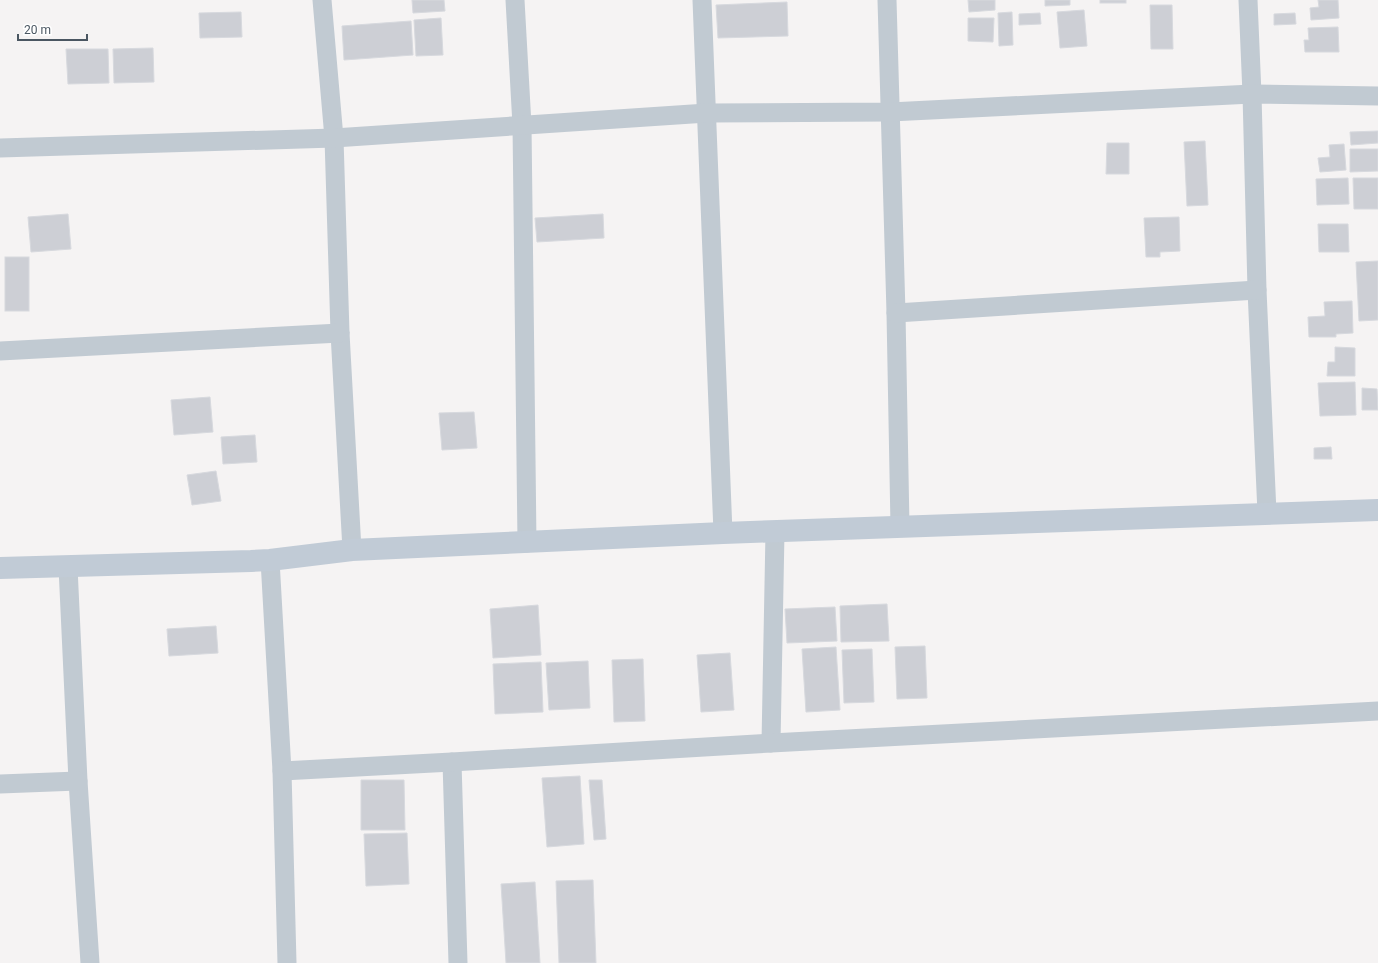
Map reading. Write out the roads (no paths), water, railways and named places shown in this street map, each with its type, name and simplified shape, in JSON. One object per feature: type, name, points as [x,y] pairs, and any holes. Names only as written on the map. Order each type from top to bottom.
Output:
[{"type":"street","points":[[322,0],[334,138],[340,333],[352,550]]},
{"type":"street","points":[[514,0],[522,125],[527,543]]},
{"type":"street","points":[[702,0],[723,533]]},
{"type":"street","points":[[887,0],[896,313],[900,527]]},
{"type":"street","points":[[1248,0],[1257,290],[1267,513]]},
{"type":"street","points":[[0,148],[334,138],[707,113],[890,112],[1252,94],[1378,96]]},
{"type":"street","points":[[896,313],[1257,290]]},
{"type":"street","points":[[0,351],[340,333]]},
{"type":"street","points":[[0,568],[270,560],[352,550],[723,533],[1378,510]]},
{"type":"street","points":[[771,743],[775,532]]},
{"type":"street","points":[[270,560],[282,771],[287,963]]},
{"type":"street","points":[[68,567],[78,781],[90,963]]},
{"type":"street","points":[[282,771],[1378,710]]},
{"type":"street","points":[[452,762],[458,963]]},
{"type":"street","points":[[0,784],[78,781]]}]
